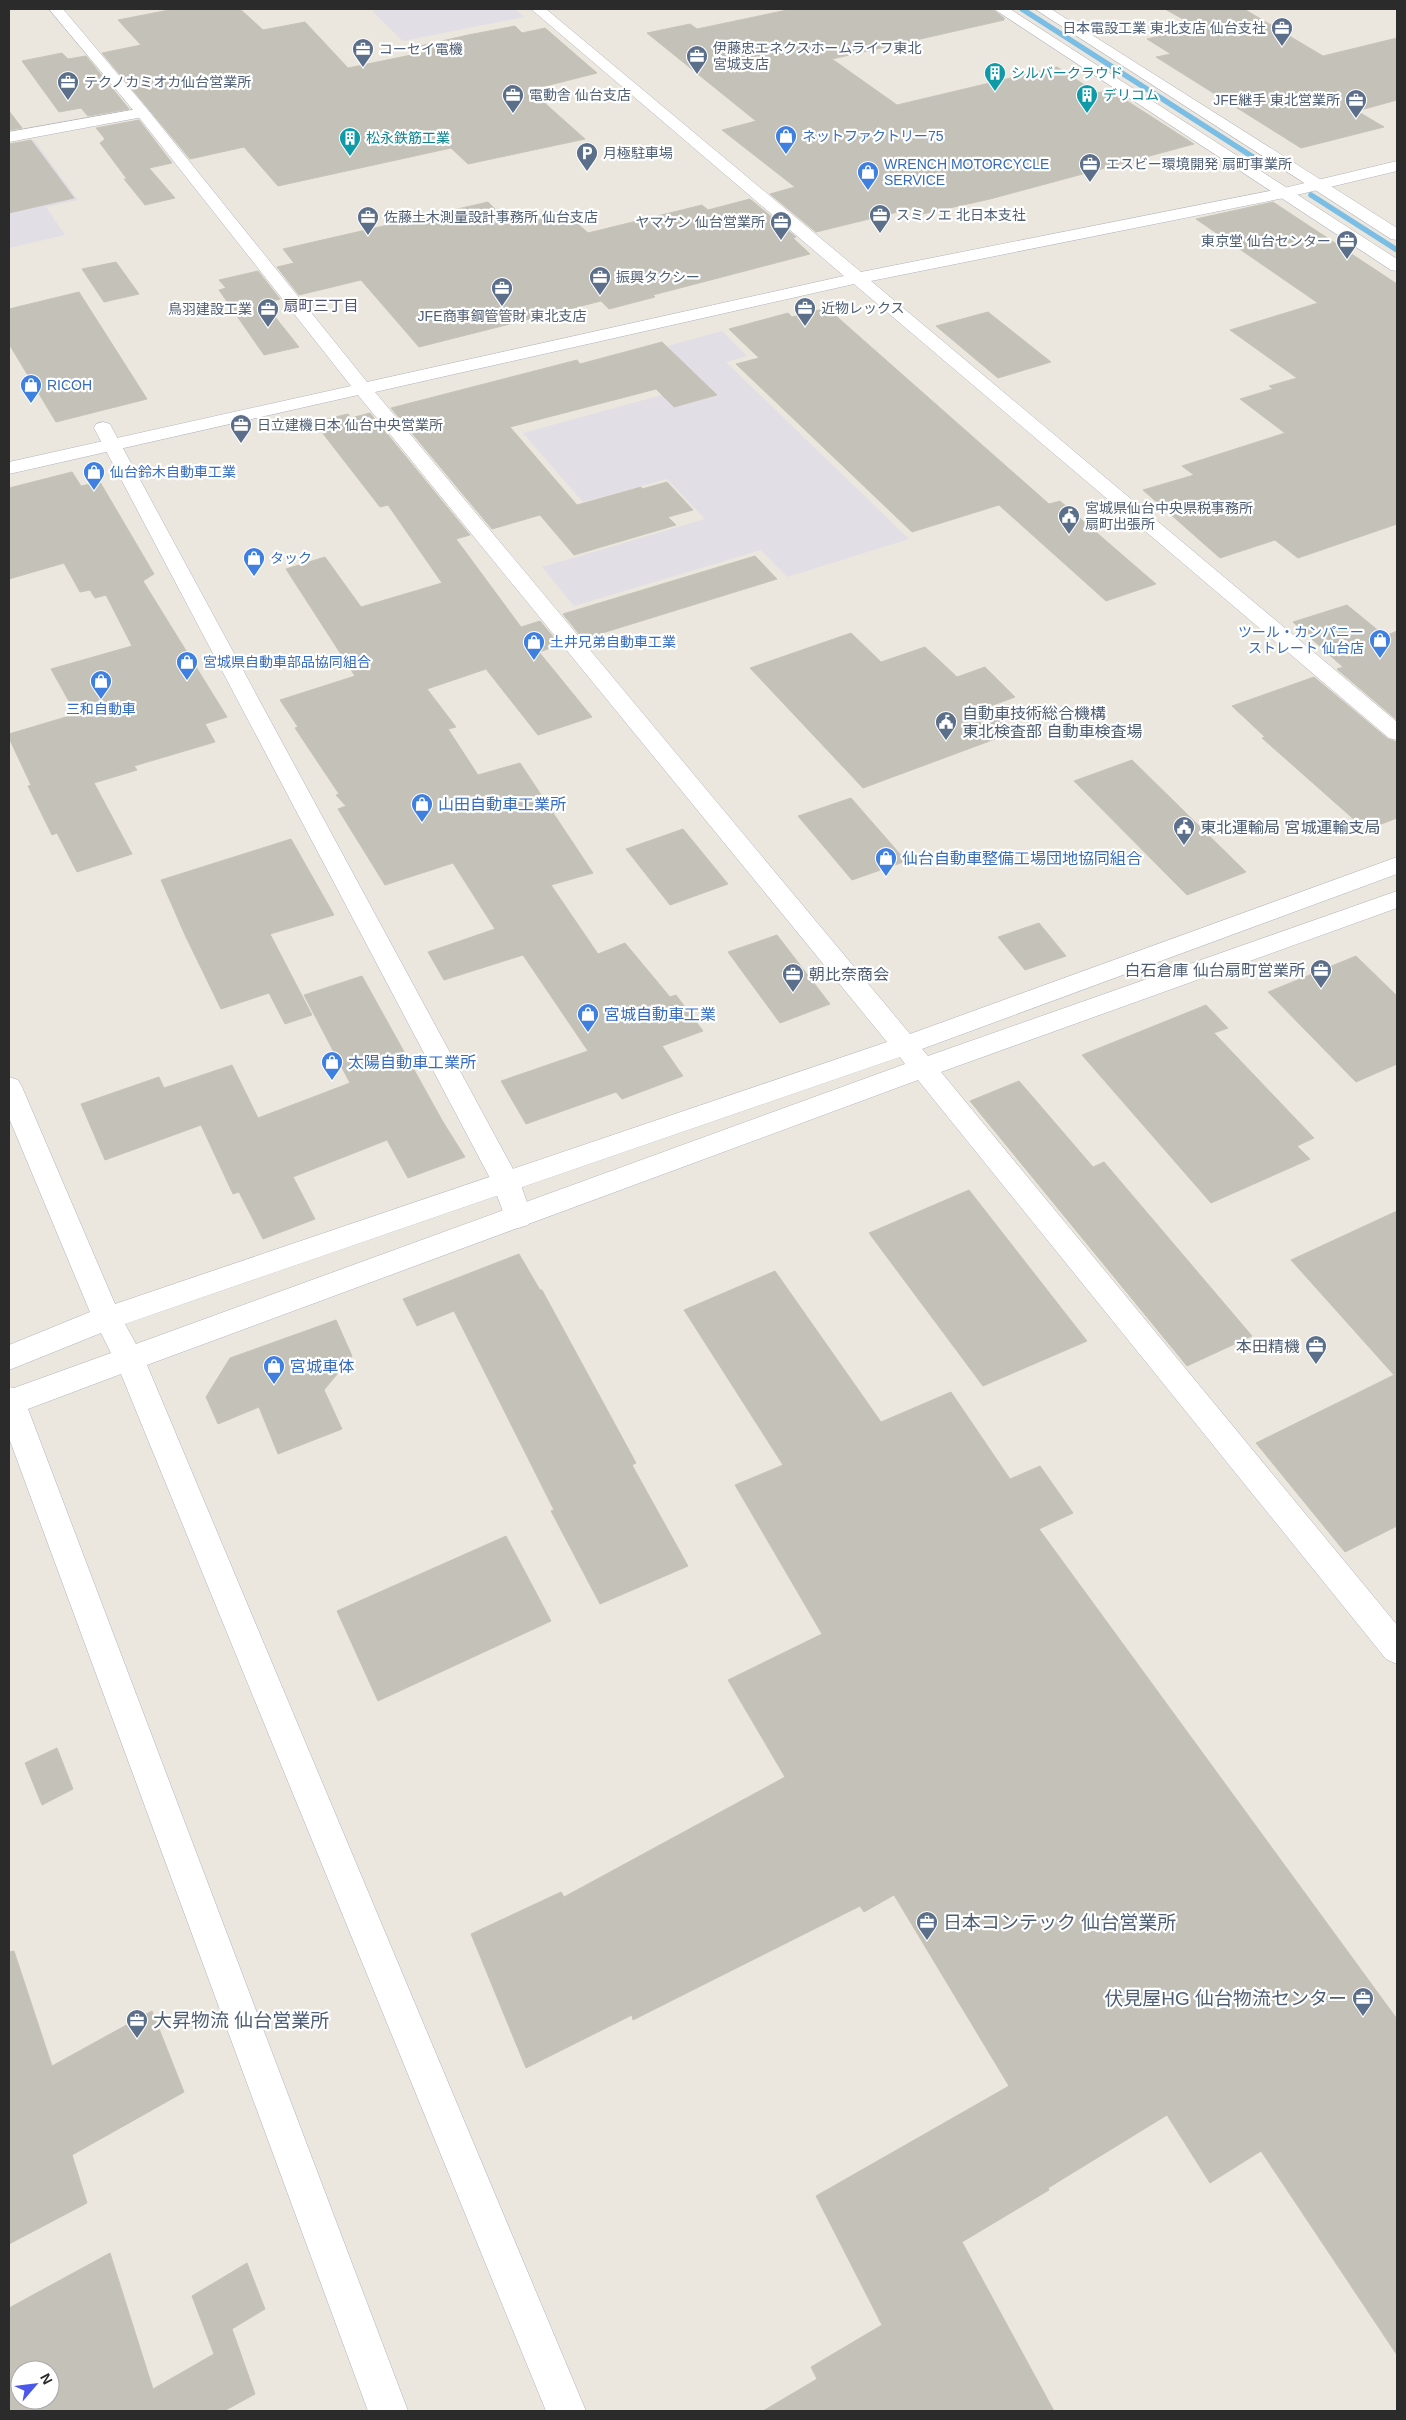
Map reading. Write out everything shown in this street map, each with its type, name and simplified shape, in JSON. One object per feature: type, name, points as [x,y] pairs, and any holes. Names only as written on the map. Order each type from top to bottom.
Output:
[{"type":"street","points":[[56,9],[142,113],[353,377],[923,1068],[1397,1649]]},
{"type":"street","points":[[538,9],[1397,733]]},
{"type":"street","points":[[1001,9],[1397,266]]},
{"type":"street","points":[[1042,9],[1397,235]]},
{"type":"street","points":[[9,137],[142,113]]},
{"type":"street","points":[[1361,157],[1397,149]]},
{"type":"street","points":[[1242,183],[1324,165]]},
{"type":"street","points":[[9,468],[105,432],[353,377],[1284,193],[1397,166]]},
{"type":"street","points":[[534,333],[844,265],[1067,219]]},
{"type":"street","points":[[105,432],[506,1182],[518,1217]]},
{"type":"street","points":[[9,1358],[107,1318],[904,1046],[1397,865]]},
{"type":"street","points":[[388,2411],[9,1402],[130,1360],[923,1068],[1397,899]]},
{"type":"street","points":[[9,1088],[107,1318],[130,1360],[566,2411]]},
{"type":"shaded area","points":[[386,9],[515,9],[524,17],[403,41],[372,11]]},
{"type":"shaded area","points":[[34,140],[78,200],[46,207],[65,235],[9,248],[9,145]]},
{"type":"shaded area","points":[[722,331],[747,356],[726,362],[909,539],[787,577],[761,550],[574,606],[542,567],[705,519],[667,479],[583,502],[523,433],[662,395],[674,407],[717,396],[667,346]]},
{"type":"building","points":[[174,9],[240,9],[263,30],[305,22],[348,68],[426,52],[420,46],[468,35],[515,26],[522,33],[545,28],[597,73],[530,90],[585,139],[468,164],[451,148],[278,186],[244,147],[190,159],[102,53],[141,45],[118,20]]},
{"type":"building","points":[[792,9],[992,9],[1004,20],[832,59],[897,105],[1057,67],[1097,93],[1110,90],[1194,144],[990,199],[918,215],[910,209],[816,232],[770,194],[795,187],[722,130],[756,121],[647,33],[690,24],[697,29]]},
{"type":"building","points":[[1165,9],[1244,9],[1323,56],[1397,38],[1397,100],[1357,111],[1384,127],[1301,148],[1156,57],[1171,54],[1147,39],[1197,27]]},
{"type":"building","points":[[62,53],[68,59],[86,56],[129,109],[88,116],[81,108],[59,112],[22,61]]},
{"type":"building","points":[[9,111],[22,128],[9,130]]},
{"type":"building","points":[[139,120],[172,163],[149,168],[175,198],[145,205],[124,179],[127,179],[100,143],[105,139],[96,128]]},
{"type":"building","points":[[31,140],[74,198],[9,213],[9,144]]},
{"type":"building","points":[[750,199],[796,237],[793,238],[810,254],[653,295],[655,297],[609,309],[601,301],[419,347],[361,280],[299,295],[277,267],[294,263],[283,249],[488,202],[512,226],[566,213],[588,233],[702,205],[708,210]]},
{"type":"building","points":[[1273,202],[1397,284],[1397,524],[1298,558],[1275,540],[1220,558],[1143,490],[1194,475],[1182,466],[1285,433],[1240,399],[1273,389],[1269,386],[1297,378],[1230,330],[1318,303],[1196,219]]},
{"type":"building","points":[[116,262],[139,294],[104,302],[82,269]]},
{"type":"building","points":[[258,271],[280,299],[264,303],[299,347],[264,355],[219,290],[226,288],[219,280]]},
{"type":"building","points":[[79,292],[147,399],[56,422],[9,344],[9,309]]},
{"type":"building","points":[[827,308],[1049,504],[1060,501],[1156,584],[1106,601],[999,505],[912,532],[736,364],[759,358],[729,329],[788,313],[792,317]]},
{"type":"building","points":[[988,312],[1051,362],[998,378],[936,326]]},
{"type":"building","points":[[662,342],[717,395],[674,407],[656,389],[510,427],[577,505],[641,487],[642,489],[667,482],[693,510],[668,517],[676,525],[574,555],[540,515],[492,529],[391,408],[577,360],[580,364]]},
{"type":"building","points":[[370,413],[470,535],[456,539],[521,627],[540,621],[560,645],[539,652],[592,717],[538,735],[486,669],[427,689],[456,727],[448,729],[478,775],[520,763],[593,873],[551,885],[598,954],[625,943],[670,997],[676,995],[703,1031],[662,1046],[683,1076],[622,1099],[616,1092],[526,1124],[501,1081],[588,1051],[523,955],[444,980],[428,952],[495,929],[453,863],[385,885],[338,809],[346,806],[336,795],[339,794],[295,728],[298,727],[280,700],[355,676],[286,569],[325,557],[361,607],[442,583],[388,505],[380,507],[314,422],[348,414],[351,418]]},
{"type":"building","points":[[72,472],[81,486],[100,482],[154,574],[143,581],[227,717],[205,724],[215,742],[134,766],[137,770],[94,783],[132,854],[77,872],[57,833],[52,835],[28,786],[31,785],[9,738],[9,734],[76,714],[51,669],[132,646],[106,595],[95,598],[90,590],[80,592],[64,563],[9,579],[9,488]]},
{"type":"building","points":[[755,556],[777,579],[583,639],[563,614]]},
{"type":"building","points":[[1347,605],[1385,636],[1397,631],[1397,720],[1337,669],[1343,667],[1293,622]]},
{"type":"building","points":[[851,633],[881,662],[925,647],[957,677],[985,667],[1015,697],[988,707],[1014,732],[863,788],[750,668]]},
{"type":"building","points":[[1314,677],[1388,739],[1397,742],[1397,818],[1366,830],[1262,738],[1265,737],[1232,706]]},
{"type":"building","points":[[1132,760],[1246,872],[1187,895],[1074,781]]},
{"type":"building","points":[[851,798],[906,861],[852,880],[798,816]]},
{"type":"building","points":[[683,829],[728,884],[670,905],[626,849]]},
{"type":"building","points":[[291,839],[334,915],[270,934],[312,1015],[285,1024],[269,993],[221,1009],[161,880]]},
{"type":"building","points":[[1039,923],[1066,956],[1025,970],[998,937]]},
{"type":"building","points":[[777,935],[830,1004],[780,1023],[728,952]]},
{"type":"building","points":[[1356,956],[1397,996],[1397,1064],[1356,1082],[1268,992]]},
{"type":"building","points":[[362,976],[443,1122],[465,1157],[408,1178],[387,1140],[293,1177],[315,1219],[263,1239],[239,1192],[233,1194],[201,1125],[105,1160],[81,1104],[159,1077],[164,1088],[232,1065],[258,1118],[350,1083],[304,995]]},
{"type":"building","points":[[1206,1005],[1228,1028],[1214,1033],[1314,1138],[1297,1146],[1310,1159],[1211,1203],[1082,1055]]},
{"type":"building","points":[[1019,1081],[1093,1167],[1104,1162],[1252,1336],[1187,1366],[970,1101]]},
{"type":"building","points":[[969,1190],[1087,1341],[983,1386],[869,1233]]},
{"type":"building","points":[[1397,1211],[1397,1526],[1345,1552],[1256,1443],[1394,1375],[1291,1260]]},
{"type":"building","points":[[519,1254],[540,1290],[542,1290],[636,1463],[632,1465],[688,1566],[600,1604],[551,1511],[554,1510],[454,1311],[417,1326],[403,1299]]},
{"type":"building","points":[[775,1271],[881,1422],[951,1392],[1010,1479],[1040,1466],[1073,1513],[1039,1529],[1397,2019],[1397,2355],[1261,2151],[1210,2183],[1167,2115],[1048,2188],[1049,2190],[962,2242],[1054,2411],[763,2411],[817,2379],[811,2367],[882,2325],[816,2196],[1009,2086],[894,1895],[864,1912],[860,1906],[633,2020],[632,2015],[526,2068],[471,1934],[561,1892],[564,1897],[785,1777],[728,1680],[822,1634],[735,1485],[783,1465],[684,1310]]},
{"type":"building","points":[[336,1320],[352,1356],[324,1390],[342,1429],[278,1454],[259,1407],[218,1424],[206,1397],[230,1358]]},
{"type":"building","points":[[506,1536],[551,1621],[378,1701],[337,1611]]},
{"type":"building","points":[[57,1748],[73,1789],[42,1805],[25,1763]]},
{"type":"building","points":[[14,1951],[52,2066],[152,2011],[184,2092],[72,2155],[87,2203],[9,2244],[9,1952]]},
{"type":"building","points":[[110,2253],[153,2389],[214,2354],[192,2296],[247,2263],[265,2309],[232,2329],[255,2394],[224,2411],[9,2411],[9,2308]]},
{"type":"waterway","points":[[1022,9],[1267,166]]},
{"type":"waterway","points":[[1311,195],[1397,250]]},
{"type":"place","name":"日本電設工業 東北支店 仙台支社","points":[[1282,47]]},
{"type":"place","name":"コーセイ電機","points":[[363,68]]},
{"type":"place","name":"伊藤忠エネクスホームライフ東北 宮城支店","points":[[697,75]]},
{"type":"place","name":"シルバークラウド","points":[[995,92]]},
{"type":"place","name":"テクノカミオカ仙台営業所","points":[[68,101]]},
{"type":"place","name":"電動舎 仙台支店","points":[[513,114]]},
{"type":"place","name":"デリコム","points":[[1087,114]]},
{"type":"place","name":"JFE継手 東北営業所","points":[[1356,119]]},
{"type":"place","name":"ネットファクトリー75","points":[[786,155]]},
{"type":"place","name":"松永鉄筋工業","points":[[350,157]]},
{"type":"place","name":"月極駐車場","points":[[587,172]]},
{"type":"place","name":"エスビー環境開発 扇町事業所","points":[[1090,183]]},
{"type":"place","name":"WRENCH MOTORCYCLE SERVICE","points":[[868,191]]},
{"type":"place","name":"スミノエ 北日本支社","points":[[880,234]]},
{"type":"place","name":"佐藤土木測量設計事務所 仙台支店","points":[[368,236]]},
{"type":"place","name":"ヤマケン 仙台営業所","points":[[781,241]]},
{"type":"place","name":"東京堂 仙台センター","points":[[1347,260]]},
{"type":"place","name":"振興タクシー","points":[[600,296]]},
{"type":"place","name":"JFE商事鋼管管財 東北支店","points":[[502,307]]},
{"type":"place","name":"近物レックス","points":[[805,327]]},
{"type":"place","name":"鳥羽建設工業","points":[[268,328]]},
{"type":"place","name":"RICOH","points":[[31,404]]},
{"type":"place","name":"日立建機日本 仙台中央営業所","points":[[241,444]]},
{"type":"place","name":"仙台鈴木自動車工業","points":[[94,491]]},
{"type":"place","name":"宮城県仙台中央県税事務所 扇町出張所","points":[[1069,535]]},
{"type":"place","name":"タック","points":[[254,577]]},
{"type":"place","name":"ツール・カンパニー ストレート 仙台店","points":[[1380,659]]},
{"type":"place","name":"土井兄弟自動車工業","points":[[534,661]]},
{"type":"place","name":"宮城県自動車部品協同組合","points":[[187,681]]},
{"type":"place","name":"三和自動車","points":[[101,700]]},
{"type":"place","name":"自動車技術総合機構 東北検査部 自動車検査場","points":[[946,741]]},
{"type":"place","name":"山田自動車工業所","points":[[422,823]]},
{"type":"place","name":"東北運輸局 宮城運輸支局","points":[[1184,846]]},
{"type":"place","name":"仙台自動車整備工場団地協同組合","points":[[886,877]]},
{"type":"place","name":"白石倉庫 仙台扇町営業所","points":[[1321,989]]},
{"type":"place","name":"朝比奈商会","points":[[793,993]]},
{"type":"place","name":"宮城自動車工業","points":[[588,1033]]},
{"type":"place","name":"太陽自動車工業所","points":[[332,1081]]},
{"type":"place","name":"本田精機","points":[[1316,1365]]},
{"type":"place","name":"宮城車体","points":[[274,1385]]},
{"type":"place","name":"日本コンテック 仙台営業所","points":[[927,1941]]},
{"type":"place","name":"伏見屋HG 仙台物流センター","points":[[1363,2017]]},
{"type":"place","name":"大昇物流 仙台営業所","points":[[137,2039]]},
{"type":"district","name":"扇町三丁目","points":[[321,305]]}]
